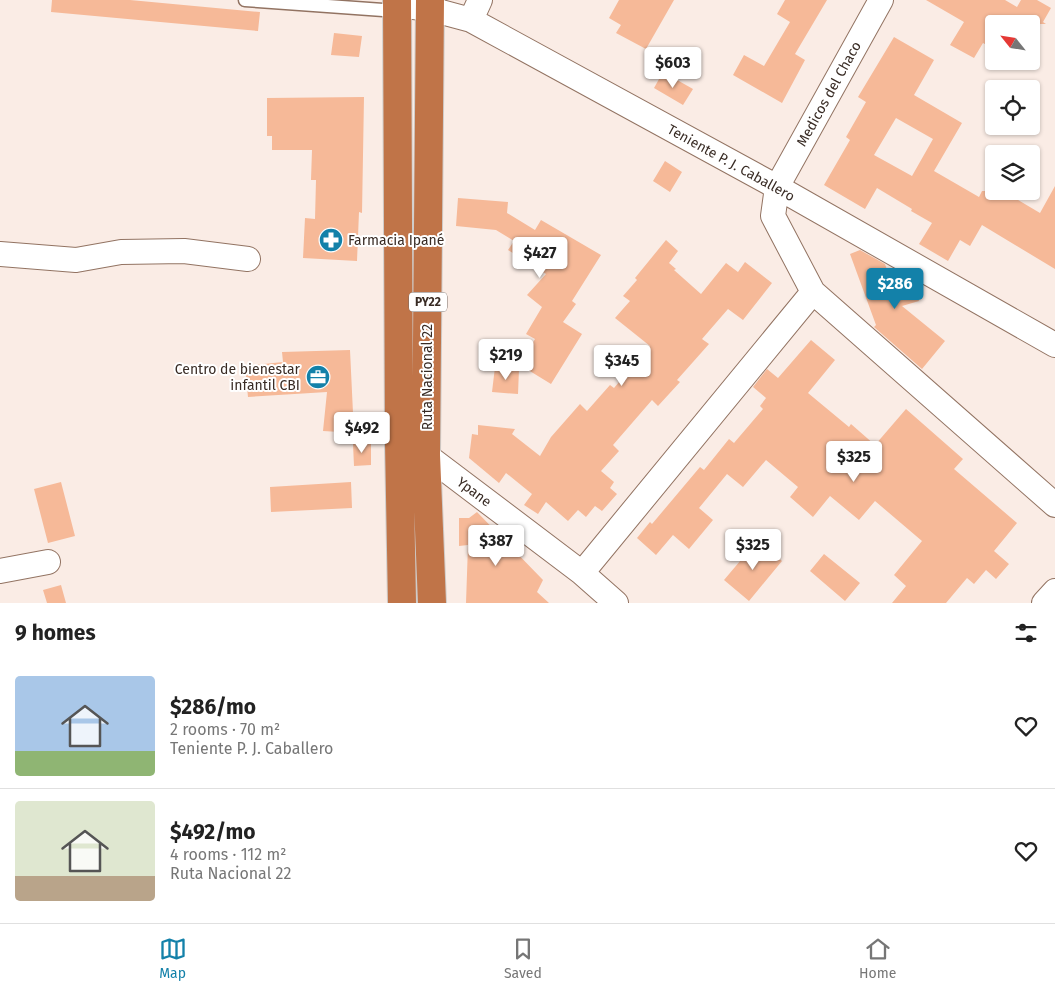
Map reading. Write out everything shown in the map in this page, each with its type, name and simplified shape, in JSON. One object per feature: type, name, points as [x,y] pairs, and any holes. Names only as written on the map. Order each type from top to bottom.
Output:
[{"type":"highway","name":"Ruta Nacional 22","points":[[430,4],[426,456],[432,603]]},
{"type":"highway","name":"Ruta Nacional 22","points":[[397,5],[399,443],[402,603]]},
{"type":"street","name":"Medicos del Chaco","points":[[776,188],[881,0]]},
{"type":"street","name":"Teniente P. J. Caballero","points":[[397,5],[430,4],[476,10],[776,188],[1055,345]]},
{"type":"street","points":[[776,188],[773,216],[813,292],[1055,505]]},
{"type":"street","points":[[0,254],[76,260],[121,252],[168,251],[248,259]]},
{"type":"street","points":[[582,573],[813,292]]},
{"type":"street","name":"Ypane","points":[[399,443],[426,456],[582,573],[616,603]]},
{"type":"street","points":[[0,571],[48,562]]},
{"type":"street","points":[[1044,603],[1055,591]]},
{"type":"lane","points":[[245,0],[397,5]]},
{"type":"building","points":[[52,0],[130,0],[260,12],[258,31],[51,12]]},
{"type":"building","points":[[619,0],[674,0],[646,49],[616,33],[621,25],[609,18]]},
{"type":"building","points":[[785,0],[827,0],[795,54],[805,60],[782,103],[733,75],[744,55],[764,66],[790,22],[777,14]]},
{"type":"building","points":[[926,0],[1005,0],[1017,7],[1021,0],[1037,0],[1051,8],[1043,22],[1046,24],[1040,24],[1040,15],[985,15],[985,44],[983,43],[974,58],[950,45],[964,22]]},
{"type":"building","points":[[334,33],[362,36],[359,57],[331,55]]},
{"type":"building","points":[[894,37],[934,60],[914,95],[962,123],[934,171],[979,197],[982,191],[985,191],[985,200],[1018,200],[1040,213],[1055,186],[1055,269],[982,225],[970,246],[960,240],[948,261],[919,244],[932,223],[911,211],[912,209],[877,188],[865,209],[824,185],[850,140],[846,137],[866,102],[858,97]],"holes":[[[896,118],[933,139],[912,176],[874,155]]]},
{"type":"building","points":[[663,72],[693,89],[683,105],[654,88]]},
{"type":"building","points":[[364,97],[362,213],[359,212],[357,261],[303,258],[305,218],[315,219],[316,180],[311,180],[312,150],[272,150],[272,136],[267,136],[267,98]]},
{"type":"building","points":[[665,161],[682,172],[670,192],[653,181]]},
{"type":"building","points":[[458,198],[508,202],[507,213],[535,230],[541,220],[601,255],[572,301],[576,304],[563,322],[582,334],[551,384],[520,365],[535,339],[526,334],[542,307],[527,295],[546,274],[508,250],[514,241],[496,230],[456,226]]},
{"type":"building","points":[[666,240],[678,251],[669,263],[676,269],[674,270],[701,294],[726,263],[738,272],[745,262],[772,283],[743,320],[728,309],[702,339],[709,344],[677,380],[680,382],[658,406],[652,400],[613,445],[619,451],[601,471],[614,482],[610,488],[617,494],[602,511],[595,506],[586,517],[578,510],[568,521],[546,502],[538,514],[524,505],[532,494],[506,473],[499,483],[469,458],[472,434],[478,435],[478,425],[515,429],[512,434],[540,456],[551,437],[580,404],[587,411],[610,385],[614,388],[650,346],[615,318],[630,301],[623,296]]},
{"type":"building","points":[[860,250],[885,264],[891,281],[906,276],[912,280],[919,301],[902,306],[945,341],[922,369],[874,327],[876,325],[850,254]]},
{"type":"building","points":[[811,340],[835,360],[808,393],[849,427],[851,424],[875,445],[906,409],[963,459],[954,469],[1017,523],[994,551],[1009,564],[996,579],[986,570],[974,584],[967,578],[946,603],[892,603],[906,586],[894,575],[922,541],[875,501],[859,520],[830,496],[813,517],[790,497],[798,487],[766,460],[743,487],[727,474],[699,508],[713,520],[689,549],[673,535],[656,555],[637,538],[650,522],[652,524],[700,467],[704,470],[729,439],[734,443],[763,409],[760,406],[766,398],[753,387],[767,369],[778,378]]},
{"type":"building","points":[[350,350],[353,413],[358,413],[356,433],[323,431],[327,392],[248,397],[245,366],[283,362],[282,352]]},
{"type":"building","points":[[495,367],[519,369],[518,394],[492,392]]},
{"type":"building","points":[[371,443],[371,465],[354,466],[353,444]]},
{"type":"building","points":[[61,482],[75,536],[48,543],[34,489]]},
{"type":"building","points":[[351,482],[352,508],[271,512],[270,487]]},
{"type":"building","points":[[477,512],[543,580],[537,592],[549,603],[466,603],[468,545],[459,546],[459,518],[469,518]]},
{"type":"building","points":[[757,541],[782,561],[749,601],[724,580]]},
{"type":"building","points":[[824,554],[860,583],[845,601],[810,571]]},
{"type":"building","points":[[61,585],[66,603],[47,603],[43,590]]},
{"type":"place","name":"Farmacia Ipané","points":[[331,240]]},
{"type":"place","name":"Centro de bienestar infantil CBI","points":[[318,377]]}]
